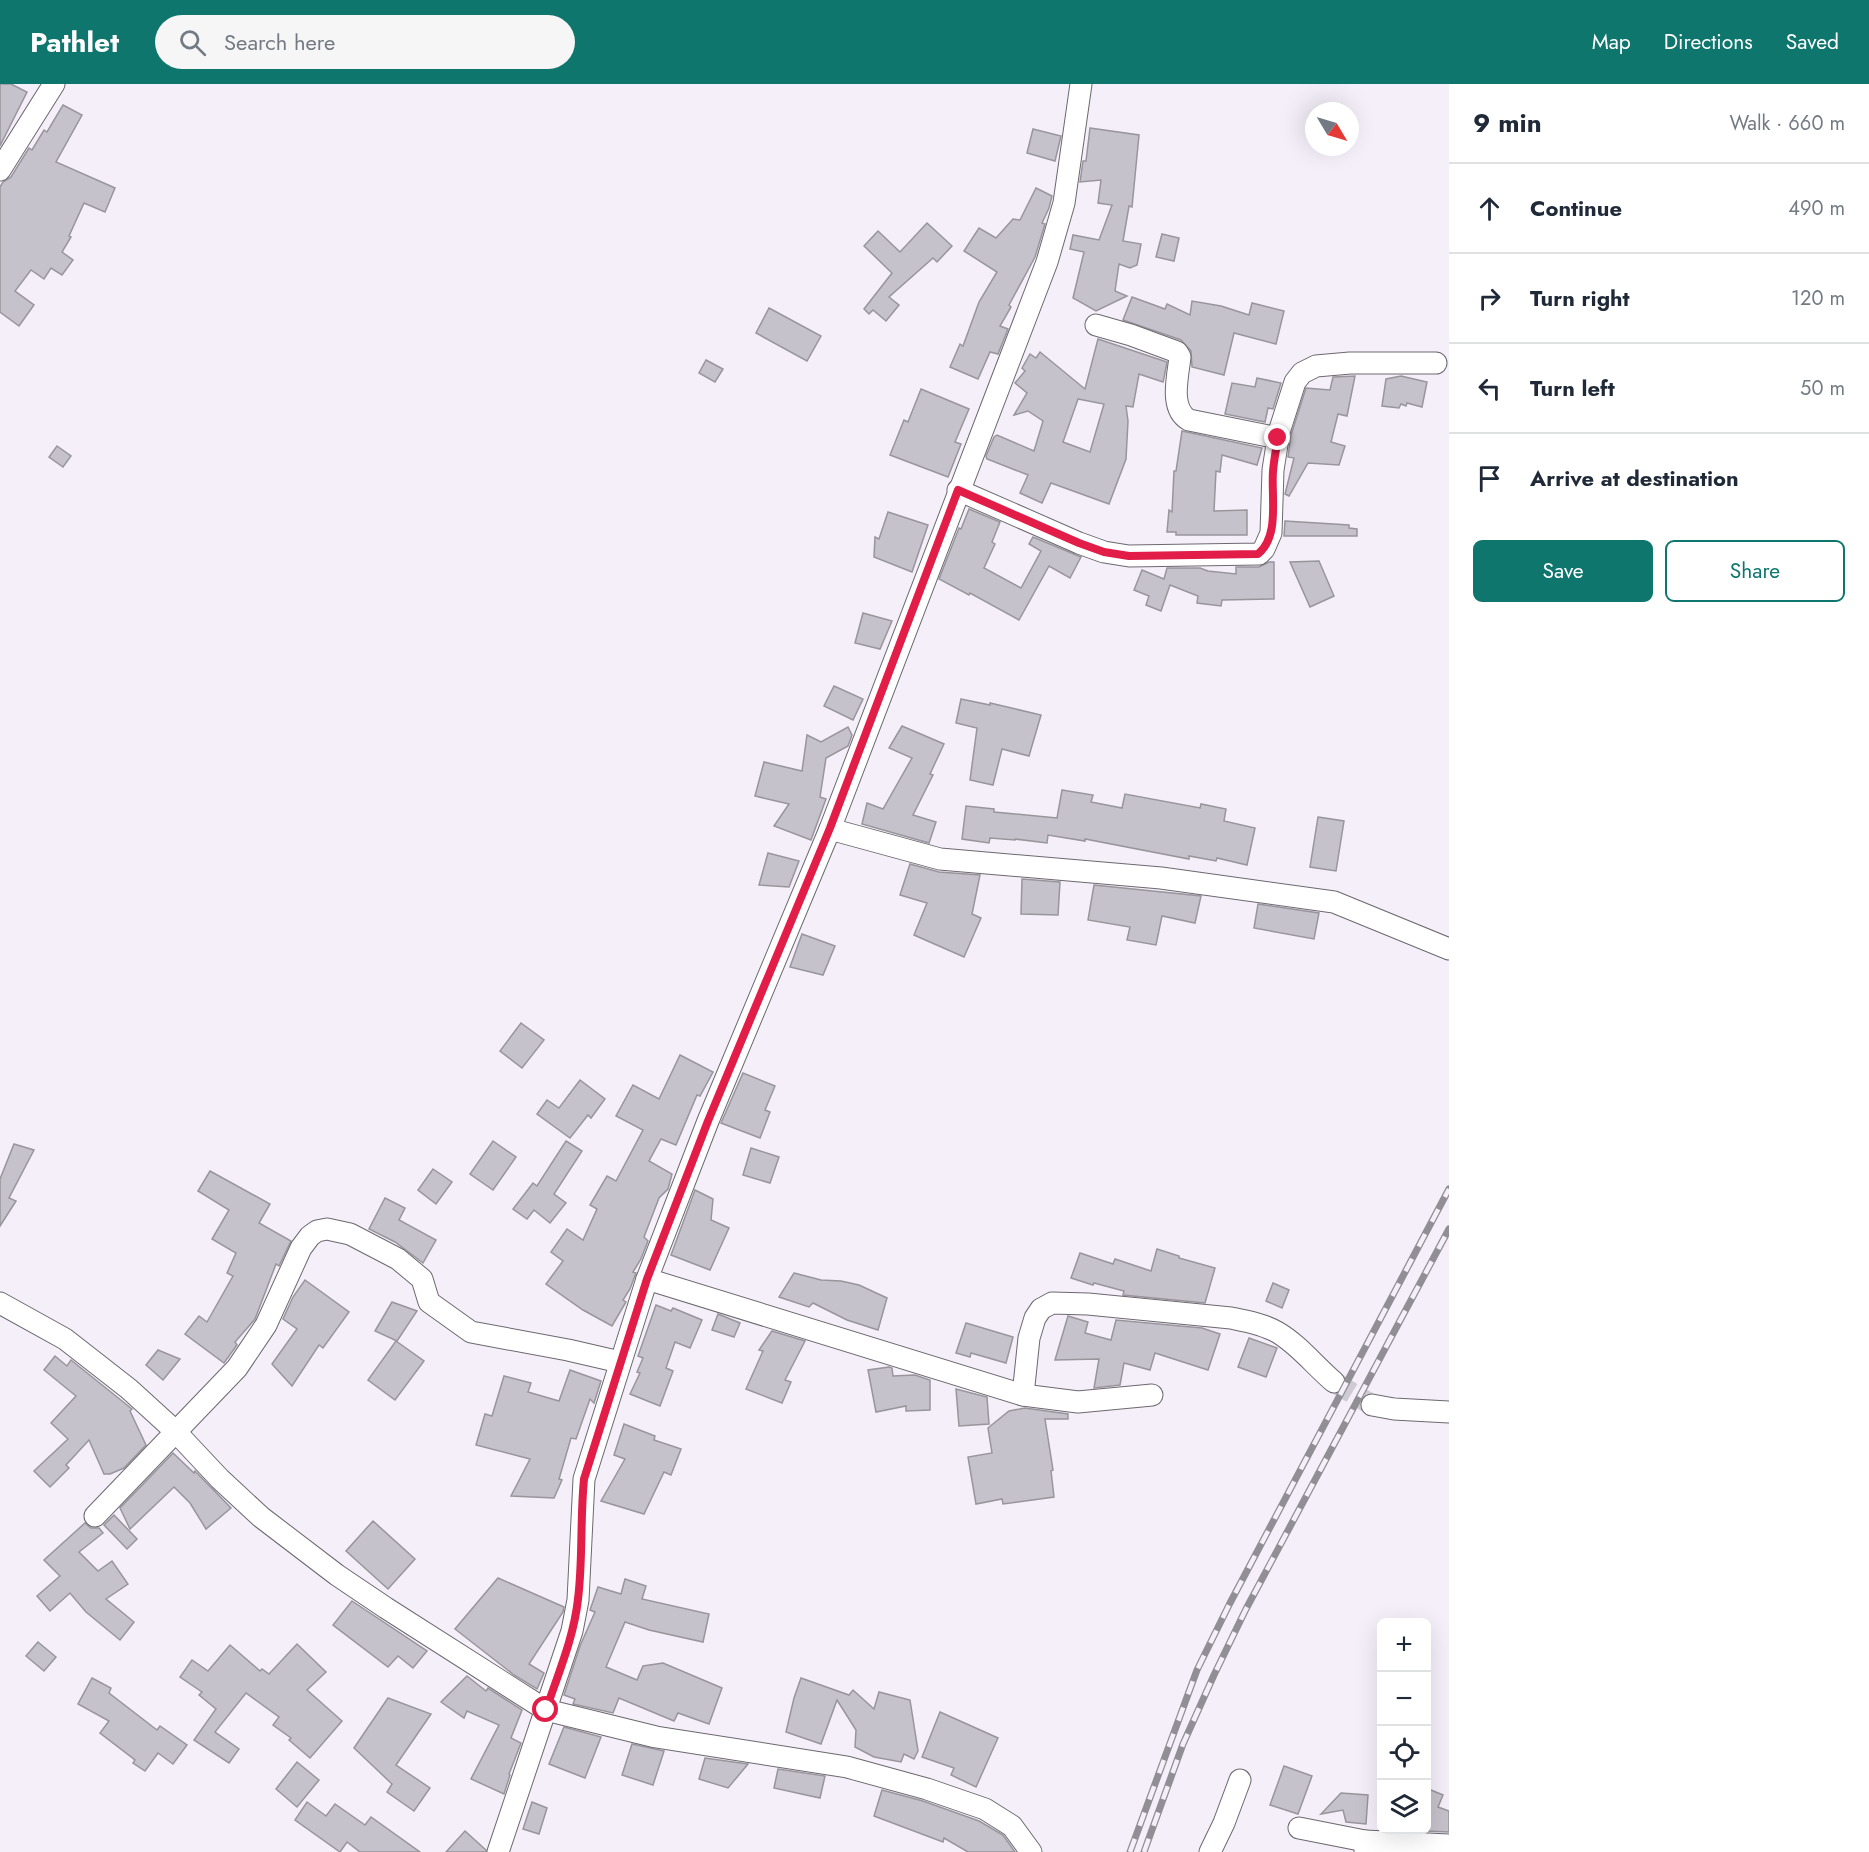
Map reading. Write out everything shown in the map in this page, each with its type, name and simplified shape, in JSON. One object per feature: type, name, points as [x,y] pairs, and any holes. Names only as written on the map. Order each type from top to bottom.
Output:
[{"type":"street","points":[[0,170],[54,84]]},
{"type":"street","points":[[498,1852],[572,1631],[578,1600],[584,1479],[647,1279],[708,1121],[830,828],[1047,262],[1064,203],[1082,84]]},
{"type":"street","points":[[1096,325],[1177,352],[1180,357],[1177,408],[1183,417],[1278,438]]},
{"type":"street","points":[[958,490],[1104,552],[1129,556],[1258,554],[1264,549],[1271,533],[1273,470],[1278,438],[1295,382],[1302,373],[1310,368],[1350,363],[1436,363]]},
{"type":"street","points":[[830,828],[940,859],[1161,878],[1335,902],[1449,949]]},
{"type":"street","points":[[95,1516],[237,1368],[266,1325],[301,1248],[317,1231],[327,1229],[350,1234],[398,1258],[422,1279],[429,1302],[471,1332],[620,1362]]},
{"type":"street","points":[[647,1279],[1023,1395],[1078,1402],[1152,1395]]},
{"type":"street","points":[[0,1303],[66,1339],[129,1389],[177,1433],[220,1479],[261,1517],[328,1568],[386,1608],[546,1710],[656,1737],[847,1767],[927,1789],[985,1809],[1012,1826],[1030,1852]]},
{"type":"street","points":[[1023,1395],[1029,1338],[1035,1318],[1041,1309],[1052,1303],[1088,1304],[1251,1322],[1277,1332],[1303,1352],[1334,1382]]},
{"type":"street","points":[[1372,1405],[1394,1409],[1449,1412]]},
{"type":"street","points":[[1210,1852],[1240,1780]]},
{"type":"street","points":[[1299,1828],[1365,1847],[1449,1845]]},
{"type":"building","points":[[0,84],[11,84],[27,92],[0,146]]},
{"type":"building","points":[[63,105],[82,115],[56,162],[115,188],[105,212],[84,203],[69,236],[71,237],[62,252],[73,260],[62,275],[51,268],[44,279],[31,270],[15,291],[34,305],[19,326],[0,312],[0,187],[11,177],[29,148],[32,150],[44,130],[47,132]]},
{"type":"building","points":[[1090,128],[1139,135],[1132,207],[1129,206],[1123,241],[1141,244],[1137,265],[1130,268],[1119,264],[1115,291],[1127,296],[1096,311],[1073,298],[1084,252],[1070,249],[1073,235],[1099,240],[1112,205],[1098,203],[1101,180],[1080,182],[1083,161],[1086,161]]},
{"type":"building","points":[[1033,129],[1061,136],[1055,161],[1027,153]]},
{"type":"building","points":[[1036,188],[1052,196],[1042,223],[1045,224],[1035,257],[1000,326],[1008,329],[998,354],[990,352],[978,379],[950,367],[960,344],[963,346],[979,302],[997,272],[964,251],[979,228],[996,238],[1013,219],[1020,220]]},
{"type":"building","points":[[927,223],[952,246],[937,262],[933,258],[889,297],[899,305],[886,321],[873,310],[869,314],[864,309],[892,273],[864,246],[878,231],[900,252]]},
{"type":"building","points":[[1162,234],[1179,238],[1174,261],[1156,257]]},
{"type":"building","points":[[1132,297],[1165,309],[1167,304],[1190,315],[1192,301],[1221,306],[1249,315],[1252,303],[1284,311],[1276,344],[1234,333],[1224,375],[1192,367],[1191,351],[1181,340],[1123,320]]},
{"type":"building","points":[[769,308],[821,336],[807,361],[756,333]]},
{"type":"building","points":[[1098,339],[1167,362],[1163,382],[1139,374],[1133,407],[1126,406],[1128,421],[1126,459],[1109,504],[1051,483],[1042,503],[1020,493],[1028,475],[987,459],[986,456],[997,435],[1034,451],[1043,421],[1028,411],[1014,415],[1027,393],[1015,383],[1025,371],[1022,368],[1030,354],[1036,358],[1040,352],[1085,389]],"holes":[[[1078,399],[1104,404],[1090,452],[1063,442]]]},
{"type":"building","points":[[706,360],[723,369],[715,382],[699,373]]},
{"type":"building","points":[[1355,376],[1347,416],[1338,414],[1331,442],[1345,446],[1339,465],[1308,463],[1289,496],[1285,494],[1294,458],[1288,457],[1291,435],[1306,388],[1330,390],[1333,377]]},
{"type":"building","points":[[1401,376],[1427,382],[1422,407],[1407,403],[1406,406],[1401,404],[1399,408],[1382,406],[1386,379]]},
{"type":"building","points":[[1257,378],[1281,383],[1273,409],[1268,408],[1265,422],[1225,414],[1232,383],[1255,387]]},
{"type":"building","points":[[921,389],[969,409],[955,442],[961,444],[948,477],[890,455],[904,420],[908,422]]},
{"type":"building","points":[[1182,431],[1262,448],[1257,465],[1222,455],[1220,472],[1216,471],[1214,511],[1247,510],[1247,535],[1176,535],[1176,532],[1167,532],[1169,510],[1172,512],[1174,471],[1176,471]]},
{"type":"building","points":[[57,446],[71,456],[63,467],[49,457]]},
{"type":"building","points":[[969,509],[1000,522],[992,542],[995,544],[984,568],[1021,588],[1041,551],[1029,544],[1033,537],[1081,557],[1070,578],[1049,566],[1019,620],[939,579]]},
{"type":"building","points":[[888,512],[928,525],[912,572],[874,557],[875,537],[879,539]]},
{"type":"building","points":[[1285,521],[1349,525],[1349,528],[1357,529],[1357,536],[1284,536]]},
{"type":"building","points":[[1319,561],[1334,596],[1310,607],[1290,562]]},
{"type":"building","points":[[1274,562],[1274,599],[1222,600],[1221,606],[1197,603],[1198,596],[1170,585],[1161,611],[1146,605],[1149,596],[1134,590],[1142,570],[1164,579],[1167,568],[1200,568],[1236,574],[1236,567],[1259,567]]},
{"type":"building","points":[[863,613],[892,621],[880,649],[855,643]]},
{"type":"building","points":[[834,686],[863,699],[853,720],[824,706]]},
{"type":"building","points":[[961,699],[1041,715],[1029,756],[1002,749],[993,785],[970,780],[977,728],[956,723]]},
{"type":"building","points":[[902,726],[944,744],[930,774],[933,775],[913,815],[936,822],[929,843],[862,824],[867,803],[883,809],[912,758],[889,748]]},
{"type":"building","points":[[848,727],[852,735],[848,746],[826,758],[820,797],[826,799],[811,840],[774,826],[789,804],[755,796],[764,762],[802,771],[807,735],[821,742]]},
{"type":"building","points":[[1062,790],[1093,795],[1091,802],[1122,808],[1125,794],[1200,808],[1201,804],[1226,809],[1224,821],[1255,828],[1247,865],[1217,858],[1216,861],[1189,856],[1189,859],[1085,839],[1085,841],[1048,835],[1047,843],[990,838],[989,843],[962,839],[966,806],[994,809],[994,812],[1057,818]]},
{"type":"building","points":[[1318,817],[1344,821],[1336,871],[1310,867]]},
{"type":"building","points":[[768,853],[799,861],[789,887],[759,885]]},
{"type":"building","points":[[910,864],[939,872],[980,875],[972,914],[981,918],[964,957],[914,935],[927,903],[900,895]]},
{"type":"building","points":[[1022,879],[1060,882],[1058,915],[1021,914]]},
{"type":"building","points":[[1094,885],[1201,896],[1195,923],[1162,916],[1156,945],[1127,940],[1130,927],[1088,920]]},
{"type":"building","points":[[1258,904],[1319,913],[1314,939],[1254,928]]},
{"type":"building","points":[[802,934],[835,946],[823,975],[790,967]]},
{"type":"building","points":[[521,1023],[544,1040],[522,1068],[500,1051]]},
{"type":"building","points":[[680,1055],[713,1072],[700,1096],[697,1095],[676,1145],[661,1139],[649,1161],[672,1174],[668,1189],[659,1198],[644,1237],[648,1241],[633,1272],[636,1273],[623,1300],[626,1302],[612,1326],[583,1310],[546,1284],[563,1261],[551,1252],[567,1229],[583,1240],[597,1209],[590,1205],[607,1176],[616,1181],[643,1130],[616,1116],[633,1085],[659,1099]]},
{"type":"building","points":[[743,1073],[775,1086],[765,1110],[770,1112],[760,1138],[721,1123]]},
{"type":"building","points":[[580,1080],[605,1099],[591,1118],[588,1115],[570,1138],[537,1114],[547,1100],[559,1108]]},
{"type":"building","points":[[493,1141],[516,1157],[493,1190],[470,1174]]},
{"type":"building","points":[[566,1141],[582,1151],[554,1194],[566,1203],[550,1223],[534,1210],[527,1219],[513,1209],[533,1183],[537,1186]]},
{"type":"building","points":[[14,1144],[34,1150],[9,1198],[16,1201],[0,1226],[0,1179]]},
{"type":"building","points":[[751,1148],[779,1157],[770,1183],[743,1175]]},
{"type":"building","points":[[433,1169],[452,1182],[436,1204],[418,1190]]},
{"type":"building","points":[[210,1171],[270,1204],[259,1223],[291,1241],[279,1266],[276,1264],[255,1319],[235,1342],[237,1345],[224,1363],[185,1334],[199,1316],[207,1322],[233,1276],[227,1273],[236,1253],[212,1239],[229,1210],[198,1191]]},
{"type":"building","points":[[695,1190],[713,1199],[711,1220],[729,1228],[710,1270],[671,1255]]},
{"type":"building","points":[[385,1198],[405,1208],[399,1220],[436,1240],[423,1263],[395,1242],[369,1229]]},
{"type":"building","points":[[1157,1249],[1215,1268],[1205,1303],[1123,1295],[1124,1291],[1071,1278],[1080,1253],[1113,1264],[1115,1259],[1151,1271]]},
{"type":"building","points":[[794,1273],[821,1280],[859,1285],[887,1298],[878,1330],[847,1320],[813,1303],[809,1307],[779,1297]]},
{"type":"building","points":[[305,1280],[349,1312],[323,1348],[319,1345],[292,1386],[272,1364],[297,1329],[283,1319],[293,1297]]},
{"type":"building","points":[[1273,1283],[1289,1290],[1282,1308],[1266,1301]]},
{"type":"building","points":[[392,1302],[417,1311],[397,1341],[375,1331]]},
{"type":"building","points":[[656,1305],[671,1311],[673,1308],[702,1320],[690,1348],[675,1342],[666,1368],[673,1371],[660,1406],[630,1394],[640,1373],[637,1372],[643,1358],[638,1356]]},
{"type":"building","points":[[718,1314],[740,1323],[734,1337],[712,1330]]},
{"type":"building","points":[[1068,1316],[1088,1322],[1085,1333],[1111,1340],[1116,1320],[1202,1328],[1220,1334],[1208,1370],[1155,1353],[1150,1370],[1124,1363],[1120,1385],[1094,1388],[1099,1359],[1055,1360]]},
{"type":"building","points":[[966,1323],[1013,1337],[1006,1363],[971,1353],[970,1357],[956,1353]]},
{"type":"building","points":[[772,1331],[805,1341],[785,1380],[791,1382],[782,1403],[746,1389],[763,1351],[759,1350]]},
{"type":"building","points":[[1249,1338],[1277,1348],[1266,1377],[1238,1367]]},
{"type":"building","points":[[396,1341],[424,1361],[395,1400],[368,1380]]},
{"type":"building","points":[[158,1350],[180,1359],[163,1380],[146,1365]]},
{"type":"building","points":[[55,1356],[67,1366],[71,1360],[132,1409],[130,1411],[146,1445],[124,1468],[104,1474],[89,1440],[66,1465],[69,1468],[50,1487],[34,1471],[68,1439],[51,1423],[76,1396],[44,1370]]},
{"type":"building","points":[[892,1368],[893,1376],[915,1375],[930,1380],[930,1410],[906,1411],[906,1406],[876,1412],[868,1370]]},
{"type":"building","points":[[570,1370],[601,1381],[594,1403],[590,1399],[576,1439],[571,1438],[559,1479],[562,1480],[554,1498],[511,1496],[530,1459],[476,1445],[485,1414],[492,1416],[504,1376],[531,1383],[528,1392],[559,1401]]},
{"type":"building","points":[[956,1389],[987,1397],[989,1424],[959,1426]]},
{"type":"building","points":[[1025,1408],[1068,1414],[1068,1419],[1045,1419],[1053,1470],[1051,1471],[1054,1497],[1003,1504],[1002,1499],[976,1504],[968,1457],[992,1453],[988,1428],[1009,1411]]},
{"type":"building","points":[[624,1424],[655,1436],[654,1440],[681,1449],[671,1475],[664,1472],[644,1514],[601,1501],[625,1459],[614,1455]]},
{"type":"building","points":[[173,1453],[194,1473],[195,1471],[231,1508],[206,1529],[190,1503],[174,1487],[130,1529],[120,1508]]},
{"type":"building","points":[[114,1515],[137,1539],[127,1549],[104,1525]]},
{"type":"building","points":[[373,1521],[415,1559],[388,1589],[346,1551]]},
{"type":"building","points":[[85,1523],[91,1528],[99,1528],[103,1533],[79,1552],[98,1571],[112,1561],[128,1584],[106,1599],[134,1622],[120,1640],[86,1612],[70,1593],[50,1611],[37,1596],[60,1576],[44,1560]]},
{"type":"building","points":[[498,1578],[564,1607],[529,1664],[544,1673],[537,1689],[514,1675],[455,1629]]},
{"type":"building","points":[[625,1579],[646,1586],[642,1599],[709,1614],[703,1642],[625,1622],[606,1667],[637,1680],[643,1666],[663,1663],[722,1688],[709,1724],[678,1713],[674,1721],[619,1698],[613,1713],[573,1704],[575,1699],[564,1695],[580,1646],[595,1612],[590,1610],[598,1587],[621,1594]]},
{"type":"building","points":[[352,1601],[427,1651],[413,1668],[398,1656],[388,1667],[333,1625]]},
{"type":"building","points":[[38,1642],[56,1657],[44,1671],[26,1656]]},
{"type":"building","points":[[297,1644],[326,1672],[307,1690],[342,1721],[310,1758],[289,1740],[291,1738],[273,1725],[279,1717],[246,1693],[215,1732],[239,1749],[229,1763],[194,1740],[216,1709],[199,1695],[202,1692],[180,1677],[192,1660],[208,1671],[230,1645],[260,1671],[262,1669],[269,1674]]},
{"type":"building","points":[[467,1676],[486,1691],[488,1688],[522,1710],[511,1738],[521,1743],[504,1794],[471,1779],[499,1725],[467,1711],[464,1718],[441,1702]]},
{"type":"building","points":[[92,1678],[111,1688],[109,1693],[157,1730],[160,1726],[187,1745],[173,1764],[158,1753],[145,1771],[133,1763],[135,1760],[100,1733],[109,1721],[78,1704]]},
{"type":"building","points":[[801,1678],[849,1695],[853,1690],[874,1709],[879,1692],[910,1700],[918,1751],[914,1759],[904,1754],[901,1762],[874,1757],[855,1747],[856,1730],[837,1700],[821,1744],[786,1732]]},
{"type":"building","points":[[388,1698],[431,1714],[396,1765],[430,1788],[414,1811],[387,1792],[392,1784],[354,1748]]},
{"type":"building","points":[[940,1712],[998,1738],[976,1787],[951,1775],[954,1768],[922,1757]]},
{"type":"building","points":[[564,1727],[601,1737],[585,1778],[549,1764]]},
{"type":"building","points":[[632,1744],[664,1751],[653,1785],[622,1775]]},
{"type":"building","points":[[705,1758],[748,1764],[728,1788],[699,1779]]},
{"type":"building","points":[[297,1762],[319,1780],[297,1807],[276,1789]]},
{"type":"building","points":[[1284,1766],[1312,1776],[1298,1814],[1270,1805]]},
{"type":"building","points":[[778,1769],[825,1776],[820,1798],[774,1788]]},
{"type":"building","points":[[882,1790],[923,1801],[979,1821],[1003,1835],[1015,1852],[968,1852],[944,1838],[943,1842],[874,1816]]},
{"type":"building","points":[[1431,1790],[1443,1795],[1438,1807],[1449,1811],[1449,1832],[1431,1831]]},
{"type":"building","points":[[1341,1793],[1368,1795],[1366,1824],[1346,1822],[1343,1810],[1321,1814]]},
{"type":"building","points":[[307,1802],[326,1816],[335,1804],[365,1825],[371,1817],[420,1852],[360,1852],[347,1842],[340,1852],[295,1820]]},
{"type":"building","points":[[532,1802],[547,1808],[539,1834],[523,1829]]},
{"type":"building","points":[[465,1831],[486,1850],[486,1852],[446,1852]]},
{"type":"tunnel","points":[[1334,1382],[1372,1405]]},
{"type":"railway","points":[[1130,1852],[1197,1670],[1230,1603],[1449,1189]]},
{"type":"railway","points":[[1144,1852],[1183,1744],[1246,1609],[1449,1229]]},
{"type":"route","points":[[546,1710],[572,1631],[578,1600],[584,1479],[647,1279],[708,1121],[830,828],[958,490],[1104,552],[1129,556],[1258,554],[1264,549],[1271,533],[1273,470],[1278,438]]}]
